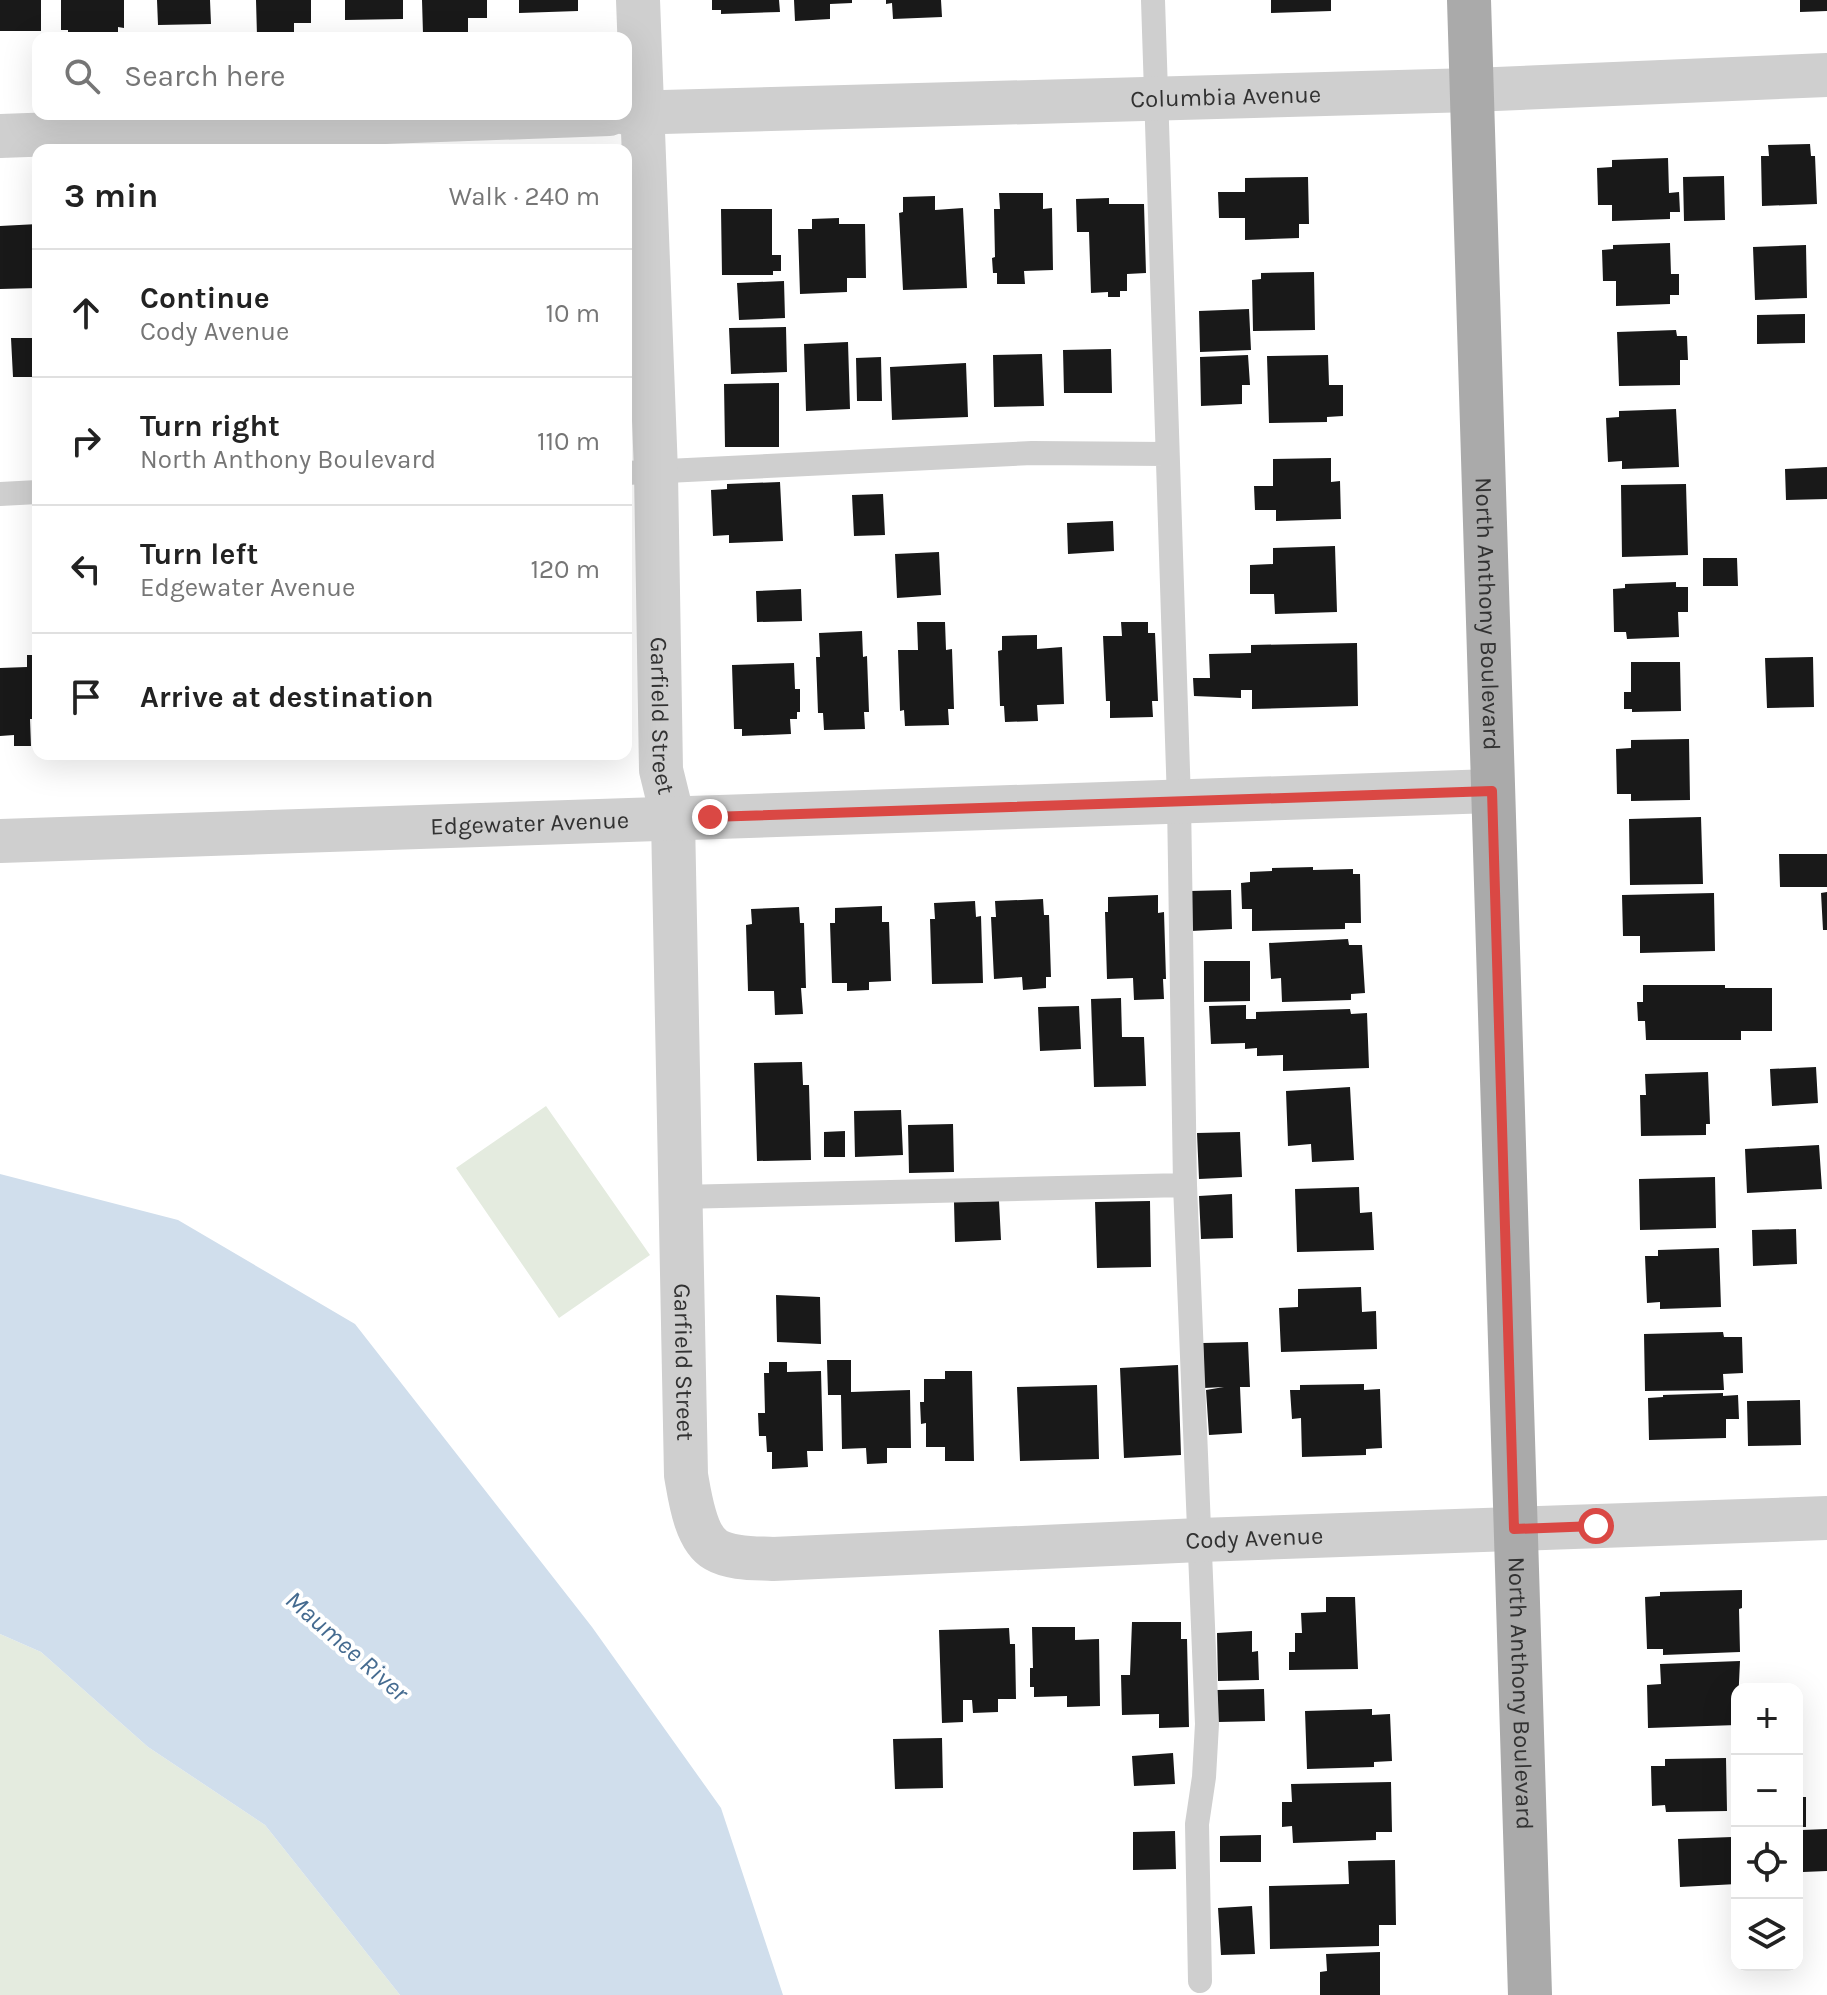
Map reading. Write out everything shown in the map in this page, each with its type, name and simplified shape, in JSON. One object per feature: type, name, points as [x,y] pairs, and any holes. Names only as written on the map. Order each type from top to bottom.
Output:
[{"type":"main road","name":"North Anthony Boulevard","points":[[1469,0],[1530,1995]]},
{"type":"street","name":"Garfield Street","points":[[632,52],[638,0]]},
{"type":"street","name":"Columbia Avenue","points":[[632,113],[1472,90],[1827,75]]},
{"type":"street","name":"Columbia Avenue","points":[[0,136],[435,120]]},
{"type":"street","name":"Garfield Street","points":[[625,120],[626,144]]},
{"type":"street","name":"Garfield Street","points":[[632,270],[641,472],[661,770],[673,819],[686,1475],[696,1524]]},
{"type":"street","name":"Edgewater Avenue","points":[[0,841],[1492,791]]},
{"type":"street","name":"Cody Avenue","points":[[696,1524],[715,1550],[744,1557],[773,1559],[1827,1518]]},
{"type":"lane","points":[[1153,0],[1179,801],[1185,1185],[1207,1724],[1197,1824],[1200,1981]]},
{"type":"lane","points":[[641,472],[1032,453],[1166,454]]},
{"type":"lane","points":[[0,494],[32,492]]},
{"type":"lane","points":[[679,1197],[1185,1185]]},
{"type":"shaded area","points":[[546,1106],[650,1255],[559,1318],[456,1168]]},
{"type":"shaded area","points":[[0,1634],[41,1652],[148,1747],[265,1825],[400,1995],[0,1995]]},
{"type":"water","name":"Maumee River","points":[[0,1174],[178,1220],[355,1324],[592,1627],[721,1808],[783,1995],[400,1995],[265,1825],[148,1747],[41,1652],[0,1634]]},
{"type":"building","points":[[0,0],[41,0],[41,31],[0,31]]},
{"type":"building","points":[[61,0],[124,0],[124,28],[118,27],[118,32],[61,30]]},
{"type":"building","points":[[157,0],[210,0],[211,24],[158,25]]},
{"type":"building","points":[[256,0],[311,0],[311,23],[294,23],[294,32],[257,32]]},
{"type":"building","points":[[345,0],[403,0],[403,19],[345,20]]},
{"type":"building","points":[[422,0],[487,0],[487,18],[468,18],[468,32],[423,32]]},
{"type":"building","points":[[519,0],[578,0],[578,11],[519,13]]},
{"type":"building","points":[[712,0],[779,0],[780,12],[721,14],[721,10],[712,10]]},
{"type":"building","points":[[794,0],[852,0],[852,3],[830,4],[830,19],[795,21]]},
{"type":"building","points":[[886,0],[941,0],[942,17],[893,19],[892,3],[886,4]]},
{"type":"building","points":[[1271,0],[1331,0],[1331,11],[1271,13]]},
{"type":"building","points":[[1800,0],[1827,0],[1827,11],[1800,12]]},
{"type":"building","points":[[1810,144],[1811,156],[1815,156],[1817,204],[1762,206],[1761,156],[1769,156],[1768,145]]},
{"type":"building","points":[[1668,158],[1669,193],[1679,192],[1680,212],[1670,212],[1670,219],[1612,221],[1612,205],[1598,205],[1597,168],[1612,167],[1612,160]]},
{"type":"building","points":[[1724,176],[1725,220],[1684,221],[1683,177]]},
{"type":"building","points":[[1308,177],[1309,224],[1299,224],[1299,238],[1245,240],[1245,218],[1219,218],[1218,192],[1245,192],[1245,178]]},
{"type":"building","points":[[999,193],[1043,193],[1043,209],[1052,208],[1053,270],[1024,271],[1025,284],[997,284],[997,273],[993,273],[994,209],[1000,209]]},
{"type":"building","points":[[935,196],[935,210],[963,208],[967,288],[903,290],[899,213],[903,212],[903,197]]},
{"type":"building","points":[[1109,198],[1109,204],[1144,204],[1146,273],[1127,274],[1127,291],[1120,291],[1120,297],[1108,297],[1108,292],[1091,293],[1089,232],[1077,232],[1076,199]]},
{"type":"building","points":[[721,209],[772,209],[772,255],[781,255],[781,271],[773,271],[773,275],[722,275]]},
{"type":"building","points":[[839,218],[839,224],[865,224],[866,278],[847,278],[847,292],[800,294],[798,229],[812,229],[812,219]]},
{"type":"building","points":[[32,224],[32,288],[0,289],[0,226]]},
{"type":"building","points":[[1670,243],[1671,274],[1679,274],[1679,295],[1670,295],[1670,304],[1616,306],[1616,281],[1603,281],[1602,250],[1613,249],[1613,245]]},
{"type":"building","points":[[1806,245],[1807,298],[1755,300],[1753,247]]},
{"type":"building","points":[[1314,272],[1315,330],[1253,331],[1252,280],[1261,279],[1261,273]]},
{"type":"building","points":[[784,281],[785,318],[739,320],[737,283]]},
{"type":"building","points":[[1249,309],[1251,350],[1200,352],[1199,311]]},
{"type":"building","points":[[1805,314],[1805,343],[1757,344],[1757,315]]},
{"type":"building","points":[[786,327],[787,372],[731,374],[729,328]]},
{"type":"building","points":[[1676,330],[1677,336],[1687,336],[1688,360],[1680,360],[1680,385],[1619,386],[1617,332]]},
{"type":"building","points":[[11,338],[32,338],[32,377],[13,377]]},
{"type":"building","points":[[848,342],[850,409],[806,411],[804,344]]},
{"type":"building","points":[[1111,349],[1112,393],[1064,393],[1063,350]]},
{"type":"building","points":[[1042,354],[1044,406],[994,407],[993,355]]},
{"type":"building","points":[[1248,355],[1250,385],[1242,385],[1242,404],[1201,406],[1200,357]]},
{"type":"building","points":[[1328,355],[1329,385],[1343,385],[1343,416],[1327,417],[1327,422],[1269,423],[1267,356]]},
{"type":"building","points":[[881,357],[882,401],[857,401],[856,358]]},
{"type":"building","points":[[966,363],[968,417],[892,420],[890,367]]},
{"type":"building","points":[[779,383],[779,447],[725,447],[724,384]]},
{"type":"building","points":[[1676,409],[1679,467],[1622,469],[1622,461],[1608,462],[1606,418],[1619,417],[1619,411]]},
{"type":"building","points":[[1331,458],[1331,482],[1340,481],[1341,519],[1276,521],[1276,510],[1255,510],[1254,486],[1273,486],[1273,459]]},
{"type":"building","points":[[1827,467],[1827,499],[1786,500],[1785,469]]},
{"type":"building","points":[[780,482],[783,541],[729,543],[729,535],[713,536],[711,490],[727,489],[727,484]]},
{"type":"building","points":[[1686,484],[1688,555],[1622,557],[1621,485]]},
{"type":"building","points":[[883,494],[885,535],[854,536],[852,495]]},
{"type":"building","points":[[1113,521],[1114,551],[1068,554],[1067,523]]},
{"type":"building","points":[[1335,546],[1337,612],[1275,614],[1274,594],[1250,594],[1250,565],[1273,564],[1273,548]]},
{"type":"building","points":[[939,552],[941,595],[897,598],[895,554]]},
{"type":"building","points":[[1703,558],[1737,558],[1738,586],[1703,586]]},
{"type":"building","points":[[1676,582],[1676,587],[1688,587],[1688,612],[1678,612],[1679,637],[1627,639],[1626,632],[1614,632],[1613,589],[1625,588],[1625,584]]},
{"type":"building","points":[[801,589],[802,621],[757,622],[756,591]]},
{"type":"building","points":[[917,622],[945,622],[946,650],[952,649],[954,709],[948,709],[949,725],[905,726],[904,710],[900,711],[898,650],[918,650]]},
{"type":"building","points":[[1121,622],[1148,622],[1148,633],[1155,633],[1158,701],[1152,701],[1153,717],[1110,718],[1110,701],[1106,701],[1103,636],[1122,636]]},
{"type":"building","points":[[862,631],[863,657],[867,656],[869,712],[864,712],[865,729],[824,730],[823,713],[818,713],[816,657],[820,657],[819,633]]},
{"type":"building","points":[[1037,635],[1037,649],[1062,647],[1064,704],[1037,705],[1038,721],[1005,722],[1004,706],[1000,706],[998,651],[1002,650],[1002,636]]},
{"type":"building","points":[[1357,643],[1358,706],[1252,709],[1252,690],[1241,690],[1241,698],[1194,696],[1193,678],[1210,678],[1209,654],[1251,653],[1251,645]]},
{"type":"building","points":[[27,655],[32,655],[31,746],[14,746],[14,735],[0,736],[0,668],[27,667]]},
{"type":"building","points":[[1813,657],[1814,707],[1767,708],[1765,658]]},
{"type":"building","points":[[1631,662],[1680,662],[1681,711],[1632,712],[1632,709],[1624,709],[1624,692],[1631,692]]},
{"type":"building","points":[[794,663],[795,689],[800,689],[800,712],[797,712],[797,719],[790,719],[791,734],[742,736],[742,729],[734,729],[732,665]]},
{"type":"building","points":[[1689,739],[1690,800],[1631,801],[1631,794],[1617,794],[1616,749],[1631,748],[1631,740]]},
{"type":"building","points":[[1701,817],[1703,884],[1630,885],[1629,819]]},
{"type":"building","points":[[1779,854],[1827,854],[1827,887],[1780,887]]},
{"type":"building","points":[[1313,867],[1313,870],[1353,869],[1353,874],[1360,874],[1361,923],[1345,923],[1345,929],[1252,931],[1252,909],[1242,909],[1241,883],[1250,882],[1250,872]]},
{"type":"building","points":[[1231,890],[1232,929],[1191,931],[1190,891]]},
{"type":"building","points":[[1827,892],[1827,930],[1823,930],[1821,893]]},
{"type":"building","points":[[1714,893],[1715,951],[1640,953],[1640,936],[1623,936],[1622,895]]},
{"type":"building","points":[[1158,895],[1158,913],[1164,912],[1164,999],[1134,1000],[1133,978],[1107,979],[1105,912],[1108,912],[1108,897]]},
{"type":"building","points":[[1043,899],[1044,915],[1049,915],[1051,977],[1046,977],[1046,988],[1023,990],[1022,977],[994,979],[991,917],[996,917],[995,901]]},
{"type":"building","points":[[975,901],[976,917],[981,916],[983,983],[932,984],[930,919],[935,919],[934,903]]},
{"type":"building","points":[[882,906],[882,922],[889,922],[891,981],[869,982],[869,990],[847,991],[847,983],[832,983],[830,923],[835,923],[835,908]]},
{"type":"building","points":[[799,907],[800,923],[804,923],[806,988],[801,988],[803,1014],[775,1015],[774,991],[748,991],[746,925],[752,924],[751,909]]},
{"type":"building","points":[[1348,939],[1349,945],[1362,945],[1365,993],[1351,994],[1351,1000],[1282,1002],[1281,978],[1271,979],[1269,943]]},
{"type":"building","points":[[1204,961],[1250,961],[1250,1001],[1204,1002]]},
{"type":"building","points":[[1643,985],[1772,988],[1772,1031],[1741,1031],[1741,1040],[1646,1040],[1645,1021],[1638,1021],[1637,1002],[1643,1002]]},
{"type":"building","points":[[1121,998],[1122,1037],[1144,1037],[1146,1086],[1094,1087],[1091,999]]},
{"type":"building","points":[[1246,1005],[1246,1019],[1256,1019],[1256,1012],[1350,1009],[1351,1014],[1367,1013],[1369,1068],[1283,1071],[1283,1055],[1257,1056],[1257,1048],[1245,1049],[1245,1043],[1211,1044],[1209,1006]]},
{"type":"building","points":[[1079,1006],[1081,1049],[1040,1051],[1038,1007]]},
{"type":"building","points":[[802,1062],[803,1085],[809,1085],[811,1160],[757,1161],[754,1063]]},
{"type":"building","points":[[1816,1067],[1818,1103],[1772,1106],[1770,1069]]},
{"type":"building","points":[[1708,1072],[1710,1124],[1706,1124],[1706,1135],[1641,1136],[1640,1095],[1646,1095],[1645,1074]]},
{"type":"building","points":[[1350,1087],[1354,1160],[1312,1162],[1311,1144],[1288,1146],[1286,1091]]},
{"type":"building","points":[[901,1110],[903,1155],[855,1157],[854,1111]]},
{"type":"building","points":[[953,1124],[954,1172],[909,1173],[908,1125]]},
{"type":"building","points":[[845,1131],[845,1157],[824,1157],[824,1132]]},
{"type":"building","points":[[1240,1132],[1242,1177],[1199,1179],[1197,1133]]},
{"type":"building","points":[[1819,1145],[1822,1189],[1747,1193],[1745,1149]]},
{"type":"building","points":[[1715,1177],[1716,1228],[1640,1230],[1639,1179]]},
{"type":"building","points":[[1359,1187],[1360,1213],[1372,1212],[1374,1250],[1297,1252],[1295,1189]]},
{"type":"building","points":[[1232,1194],[1233,1238],[1201,1239],[1199,1196]]},
{"type":"building","points":[[999,1201],[1001,1240],[955,1242],[954,1202]]},
{"type":"building","points":[[1150,1201],[1151,1267],[1097,1268],[1095,1202]]},
{"type":"building","points":[[1796,1229],[1797,1264],[1753,1266],[1752,1230]]},
{"type":"building","points":[[1719,1248],[1721,1307],[1660,1309],[1660,1302],[1647,1303],[1645,1256],[1658,1256],[1658,1250]]},
{"type":"building","points":[[1361,1287],[1362,1312],[1376,1311],[1377,1349],[1281,1352],[1279,1308],[1298,1307],[1298,1289]]},
{"type":"building","points":[[776,1295],[820,1297],[821,1344],[777,1342]]},
{"type":"building","points":[[1723,1332],[1724,1337],[1742,1337],[1743,1373],[1723,1374],[1724,1390],[1645,1391],[1644,1334]]},
{"type":"building","points":[[1248,1342],[1250,1387],[1240,1387],[1242,1433],[1209,1435],[1206,1390],[1224,1387],[1204,1388],[1203,1343]]},
{"type":"building","points":[[827,1360],[851,1360],[851,1392],[910,1390],[911,1448],[887,1448],[887,1463],[867,1464],[866,1448],[842,1449],[841,1395],[828,1395]]},
{"type":"building","points":[[769,1362],[787,1362],[787,1372],[821,1371],[823,1451],[807,1451],[808,1467],[772,1469],[772,1452],[767,1452],[766,1436],[759,1436],[758,1413],[765,1413],[764,1373],[769,1373]]},
{"type":"building","points":[[1178,1365],[1181,1455],[1124,1458],[1120,1368]]},
{"type":"building","points":[[945,1371],[972,1371],[974,1461],[945,1461],[945,1447],[926,1447],[926,1423],[921,1424],[920,1402],[924,1402],[924,1379],[945,1379]]},
{"type":"building","points":[[1364,1384],[1364,1390],[1380,1389],[1382,1448],[1366,1449],[1366,1455],[1302,1457],[1301,1418],[1292,1419],[1290,1390],[1300,1390],[1300,1385]]},
{"type":"building","points":[[1097,1385],[1099,1459],[1020,1461],[1017,1387]]},
{"type":"building","points":[[1723,1393],[1723,1396],[1738,1395],[1739,1419],[1726,1419],[1726,1438],[1649,1440],[1648,1398]]},
{"type":"building","points":[[1800,1400],[1801,1445],[1748,1446],[1747,1401]]},
{"type":"building","points":[[1742,1590],[1740,1652],[1663,1655],[1663,1649],[1647,1649],[1645,1597],[1660,1596],[1660,1592]]},
{"type":"building","points":[[1326,1597],[1355,1597],[1358,1669],[1289,1670],[1289,1652],[1295,1652],[1295,1633],[1302,1633],[1301,1613],[1326,1612]]},
{"type":"building","points":[[1132,1622],[1181,1622],[1181,1639],[1187,1639],[1189,1727],[1159,1728],[1159,1714],[1122,1715],[1121,1675],[1130,1675]]},
{"type":"building","points":[[1032,1627],[1075,1627],[1075,1640],[1099,1639],[1100,1706],[1067,1707],[1067,1696],[1034,1697],[1034,1687],[1030,1687]]},
{"type":"building","points":[[1009,1628],[1010,1644],[1015,1644],[1016,1699],[998,1699],[998,1712],[973,1713],[972,1700],[963,1700],[963,1722],[942,1723],[939,1630]]},
{"type":"building","points":[[1252,1631],[1252,1652],[1258,1651],[1259,1680],[1218,1681],[1217,1633]]},
{"type":"building","points":[[1740,1661],[1739,1683],[1731,1683],[1731,1725],[1648,1728],[1647,1685],[1661,1684],[1660,1664]]},
{"type":"building","points":[[1264,1689],[1265,1721],[1218,1722],[1217,1690]]},
{"type":"building","points":[[1372,1709],[1372,1715],[1390,1714],[1392,1761],[1374,1762],[1374,1767],[1307,1769],[1305,1711]]},
{"type":"building","points":[[942,1738],[943,1788],[895,1789],[893,1739]]},
{"type":"building","points":[[1173,1753],[1175,1784],[1134,1786],[1132,1756]]},
{"type":"building","points":[[1726,1758],[1727,1811],[1666,1812],[1665,1805],[1652,1806],[1651,1766],[1665,1766],[1665,1759]]},
{"type":"building","points":[[1391,1782],[1392,1832],[1376,1832],[1376,1840],[1293,1843],[1292,1826],[1282,1827],[1282,1802],[1292,1802],[1291,1784]]},
{"type":"building","points":[[1803,1797],[1806,1797],[1806,1827],[1803,1827]]},
{"type":"building","points":[[1827,1829],[1827,1871],[1803,1872],[1803,1830]]},
{"type":"building","points":[[1175,1831],[1176,1869],[1133,1870],[1133,1832]]},
{"type":"building","points":[[1261,1835],[1261,1862],[1220,1862],[1220,1836]]},
{"type":"building","points":[[1731,1837],[1731,1884],[1680,1887],[1678,1839]]},
{"type":"building","points":[[1395,1860],[1396,1925],[1379,1925],[1379,1946],[1270,1949],[1269,1886],[1349,1884],[1348,1861]]},
{"type":"building","points":[[1252,1906],[1255,1954],[1221,1955],[1218,1908]]},
{"type":"building","points":[[1380,1952],[1380,1995],[1320,1995],[1320,1972],[1327,1971],[1326,1954]]},
{"type":"route","points":[[710,817],[1492,791],[1514,1529],[1596,1526]]}]
